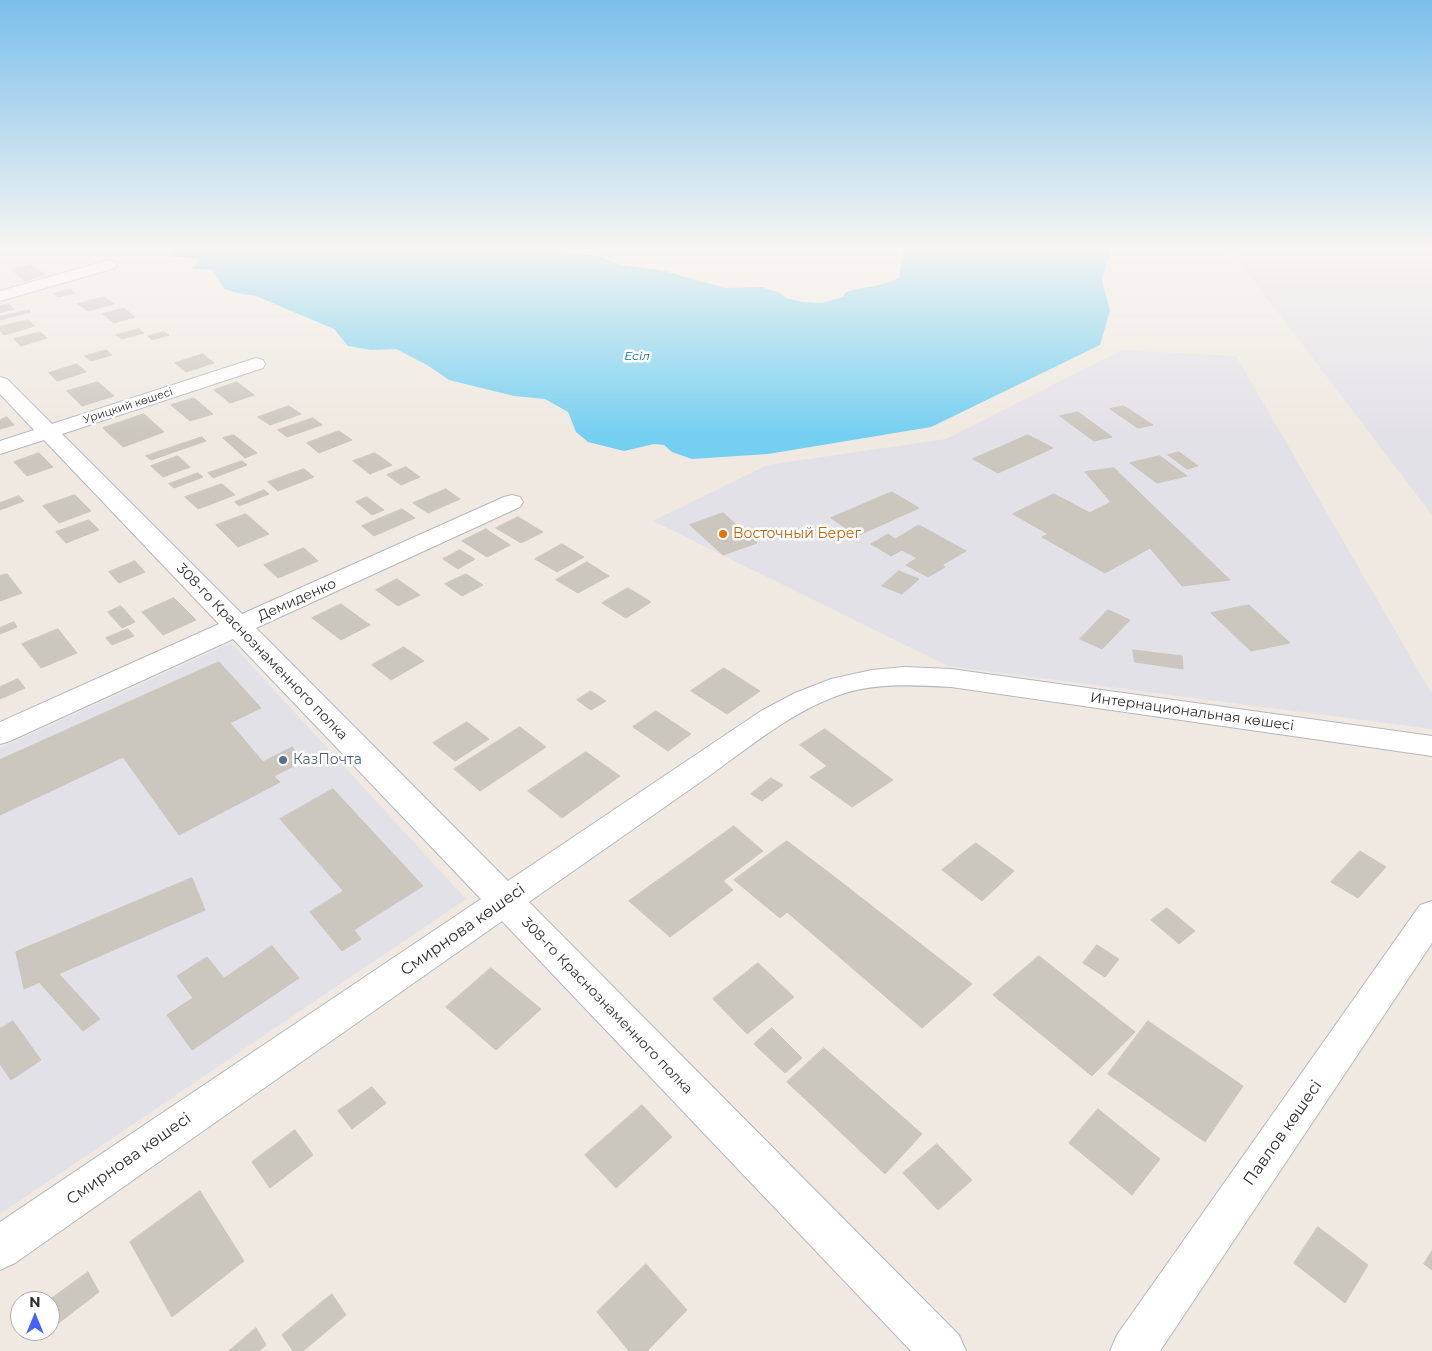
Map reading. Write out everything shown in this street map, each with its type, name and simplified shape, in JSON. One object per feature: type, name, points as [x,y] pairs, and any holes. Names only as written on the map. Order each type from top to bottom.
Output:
[{"type":"street","name":"Урицкий көшесі","points":[[0,448],[256,364]]},
{"type":"street","name":"308-го Краснознаменного полка","points":[[0,382],[943,1351]]},
{"type":"street","name":"Демиденко","points":[[0,734],[512,502]]},
{"type":"street","name":"Смирнова көшесі","points":[[0,1248],[771,718],[825,690],[869,679],[924,676],[951,678]]},
{"type":"street","name":"Интернациональная көшесі","points":[[951,678],[1430,746]]},
{"type":"street","name":"Павлов көшесі","points":[[1133,1351],[1432,915]]},
{"type":"shaded area","points":[[1276,310],[1432,310],[1432,515]]},
{"type":"shaded area","points":[[1122,350],[1236,356],[1432,694],[1432,729],[948,666],[653,521],[767,465],[946,439]]},
{"type":"shaded area","points":[[231,643],[466,899],[0,1214],[0,748]]},
{"type":"water","name":"Есіл","points":[[289,310],[1110,310],[1100,345],[931,427],[768,454],[692,459],[672,452],[664,445],[654,444],[624,451],[588,442],[576,432],[568,412],[545,399],[514,396],[449,380],[427,365],[396,349],[371,350],[348,346],[334,329]]},
{"type":"building","points":[[29,310],[31,312],[0,320],[0,317]]},
{"type":"building","points":[[117,310],[127,310],[135,317],[114,323],[103,314]]},
{"type":"building","points":[[28,320],[35,326],[4,335],[0,330],[0,327]]},
{"type":"building","points":[[139,329],[144,333],[122,339],[116,335]]},
{"type":"building","points":[[40,332],[47,338],[21,346],[14,339]]},
{"type":"building","points":[[164,332],[169,335],[152,340],[148,336]]},
{"type":"building","points":[[106,350],[112,355],[91,361],[85,356]]},
{"type":"building","points":[[203,354],[214,363],[186,372],[175,363]]},
{"type":"building","points":[[77,364],[86,372],[57,381],[49,373]]},
{"type":"building","points":[[98,382],[114,396],[82,406],[67,391]]},
{"type":"building","points":[[237,382],[254,395],[230,403],[214,390]]},
{"type":"building","points":[[194,398],[213,414],[190,421],[171,405]]},
{"type":"building","points":[[289,406],[301,414],[270,425],[258,417]]},
{"type":"building","points":[[1124,406],[1153,425],[1138,428],[1110,409]]},
{"type":"building","points":[[1078,412],[1112,437],[1094,441],[1060,416]]},
{"type":"building","points":[[144,414],[164,432],[123,447],[103,428]]},
{"type":"building","points":[[7,417],[14,425],[0,429],[0,420]]},
{"type":"building","points":[[313,418],[322,425],[287,437],[278,430]]},
{"type":"building","points":[[339,431],[352,440],[319,453],[307,443]]},
{"type":"building","points":[[234,435],[257,453],[245,458],[223,438]]},
{"type":"building","points":[[1028,435],[1053,448],[998,473],[973,459]]},
{"type":"building","points":[[202,437],[206,441],[151,460],[146,456]]},
{"type":"building","points":[[1179,452],[1198,466],[1187,469],[1168,455]]},
{"type":"building","points":[[39,453],[53,467],[27,476],[14,462]]},
{"type":"building","points":[[375,453],[392,465],[370,474],[353,461]]},
{"type":"building","points":[[178,456],[190,467],[163,477],[151,466]]},
{"type":"building","points":[[1160,456],[1187,476],[1157,483],[1130,463]]},
{"type":"building","points":[[242,461],[247,465],[213,478],[208,473]]},
{"type":"building","points":[[406,467],[420,477],[401,485],[387,475]]},
{"type":"building","points":[[1114,468],[1230,580],[1182,586],[1150,548],[1105,573],[1042,537],[1111,502],[1085,472]]},
{"type":"building","points":[[304,469],[314,477],[278,491],[268,482]]},
{"type":"building","points":[[198,473],[203,477],[174,488],[169,484]]},
{"type":"building","points":[[222,484],[235,495],[198,509],[185,497]]},
{"type":"building","points":[[446,489],[460,499],[428,513],[413,503]]},
{"type":"building","points":[[264,490],[269,494],[239,506],[235,502]]},
{"type":"building","points":[[892,492],[919,508],[857,536],[831,518]]},
{"type":"building","points":[[1054,494],[1090,513],[1048,534],[1013,514]]},
{"type":"building","points":[[75,495],[91,511],[59,523],[43,506]]},
{"type":"building","points":[[19,496],[24,501],[0,510],[0,503]]},
{"type":"building","points":[[367,497],[384,510],[372,515],[356,502]]},
{"type":"building","points":[[402,509],[415,518],[374,536],[362,526]]},
{"type":"building","name":"Восточный Берег","points":[[723,513],[757,543],[723,555],[690,525]]},
{"type":"building","points":[[246,514],[269,534],[238,547],[216,525]]},
{"type":"building","points":[[518,517],[543,532],[521,543],[496,528]]},
{"type":"building","points":[[89,520],[99,530],[66,543],[56,532]]},
{"type":"building","points":[[919,525],[966,551],[942,565],[945,567],[928,577],[906,565],[917,558],[902,550],[891,556],[871,544],[888,534],[895,539]]},
{"type":"building","points":[[486,529],[510,545],[487,557],[462,541]]},
{"type":"building","points":[[562,544],[584,557],[557,572],[535,559]]},
{"type":"building","points":[[304,548],[318,561],[278,578],[264,565]]},
{"type":"building","points":[[460,550],[475,559],[458,569],[443,559]]},
{"type":"building","points":[[135,561],[145,572],[119,583],[109,572]]},
{"type":"building","points":[[587,562],[609,576],[578,593],[556,580]]},
{"type":"building","points":[[899,571],[919,579],[902,594],[882,586]]},
{"type":"building","points":[[7,574],[22,593],[0,601],[0,576]]},
{"type":"building","points":[[466,574],[483,585],[462,596],[445,584]]},
{"type":"building","points":[[397,579],[420,595],[398,606],[376,590]]},
{"type":"building","points":[[628,588],[651,602],[626,618],[602,603]]},
{"type":"building","points":[[174,598],[196,620],[163,635],[142,612]]},
{"type":"building","points":[[341,604],[370,625],[341,640],[312,618]]},
{"type":"building","points":[[1249,605],[1290,643],[1251,651],[1211,613]]},
{"type":"building","points":[[121,606],[135,622],[122,628],[108,612]]},
{"type":"building","points":[[1108,610],[1130,620],[1102,649],[1080,639]]},
{"type":"building","points":[[14,622],[17,627],[0,634],[0,628]]},
{"type":"building","points":[[58,629],[77,653],[41,668],[22,644]]},
{"type":"building","points":[[128,629],[134,636],[112,645],[106,638]]},
{"type":"building","points":[[404,647],[424,661],[391,680],[372,665]]},
{"type":"building","points":[[1133,650],[1182,656],[1183,669],[1135,662]]},
{"type":"building","points":[[219,662],[261,708],[184,745],[145,695]]},
{"type":"building","points":[[724,668],[760,691],[727,714],[691,691]]},
{"type":"building","points":[[18,679],[25,688],[0,699],[0,687]]},
{"type":"building","points":[[591,691],[606,701],[591,710],[577,700]]},
{"type":"building","points":[[145,695],[184,745],[230,723],[263,762],[292,747],[304,761],[274,776],[280,782],[179,835],[123,757],[0,815],[0,760]]},
{"type":"building","points":[[656,711],[691,734],[668,751],[633,727]]},
{"type":"building","points":[[467,722],[489,739],[455,761],[433,743]]},
{"type":"building","points":[[520,727],[546,747],[480,791],[454,769]]},
{"type":"building","points":[[825,729],[893,780],[852,807],[810,777],[827,766],[800,745]]},
{"type":"building","points":[[586,752],[620,776],[562,818],[528,791]]},
{"type":"building","points":[[771,778],[783,785],[762,801],[751,794]]},
{"type":"building","points":[[333,789],[423,886],[369,920],[280,819]]},
{"type":"building","points":[[734,826],[763,851],[723,881],[733,890],[670,937],[629,901]]},
{"type":"building","points":[[787,841],[832,875],[780,918],[734,880]]},
{"type":"building","points":[[976,843],[1014,871],[982,901],[942,870]]},
{"type":"building","points":[[1360,851],[1386,867],[1358,898],[1331,882]]},
{"type":"building","points":[[832,875],[972,984],[922,1028],[787,912]]},
{"type":"building","points":[[192,878],[205,910],[24,989],[16,952]]},
{"type":"building","points":[[344,891],[369,920],[354,930],[361,939],[342,951],[310,912]]},
{"type":"building","points":[[1167,908],[1195,931],[1179,944],[1151,920]]},
{"type":"building","points":[[1097,945],[1119,959],[1105,977],[1083,963]]},
{"type":"building","points":[[272,946],[299,978],[192,1050],[167,1015],[193,998],[177,976],[207,957],[224,978]]},
{"type":"building","points":[[1039,956],[1135,1032],[1092,1076],[993,995]]},
{"type":"building","points":[[758,963],[794,997],[747,1034],[713,999]]},
{"type":"building","points":[[491,968],[541,1009],[496,1050],[446,1007]]},
{"type":"building","points":[[59,974],[100,1019],[83,1031],[40,983]]},
{"type":"building","points":[[13,1021],[41,1060],[11,1080],[0,1064],[0,1029]]},
{"type":"building","points":[[1148,1021],[1243,1086],[1205,1142],[1108,1074]]},
{"type":"building","points":[[772,1028],[802,1058],[785,1073],[754,1044]]},
{"type":"building","points":[[824,1048],[922,1134],[885,1174],[787,1082]]},
{"type":"building","points":[[372,1087],[386,1103],[352,1129],[338,1111]]},
{"type":"building","points":[[642,1105],[672,1137],[616,1188],[585,1155]]},
{"type":"building","points":[[1098,1109],[1160,1159],[1132,1195],[1069,1143]]},
{"type":"building","points":[[295,1130],[313,1155],[270,1188],[252,1162]]},
{"type":"building","points":[[937,1144],[972,1180],[938,1210],[903,1173]]},
{"type":"building","points":[[200,1191],[244,1261],[172,1317],[130,1242]]},
{"type":"building","points":[[1318,1227],[1368,1265],[1345,1303],[1294,1263]]},
{"type":"building","points":[[1432,1251],[1432,1270],[1424,1264]]},
{"type":"building","points":[[646,1264],[687,1310],[647,1351],[629,1351],[597,1312]]},
{"type":"building","points":[[88,1272],[99,1292],[60,1322],[60,1292]]},
{"type":"building","points":[[332,1294],[346,1315],[303,1351],[293,1351],[282,1335]]},
{"type":"building","points":[[256,1328],[266,1345],[259,1351],[229,1351]]},
{"type":"place","name":"Восточный Берег","points":[[723,534]]},
{"type":"place","name":"КазПочта","points":[[283,760]]}]
